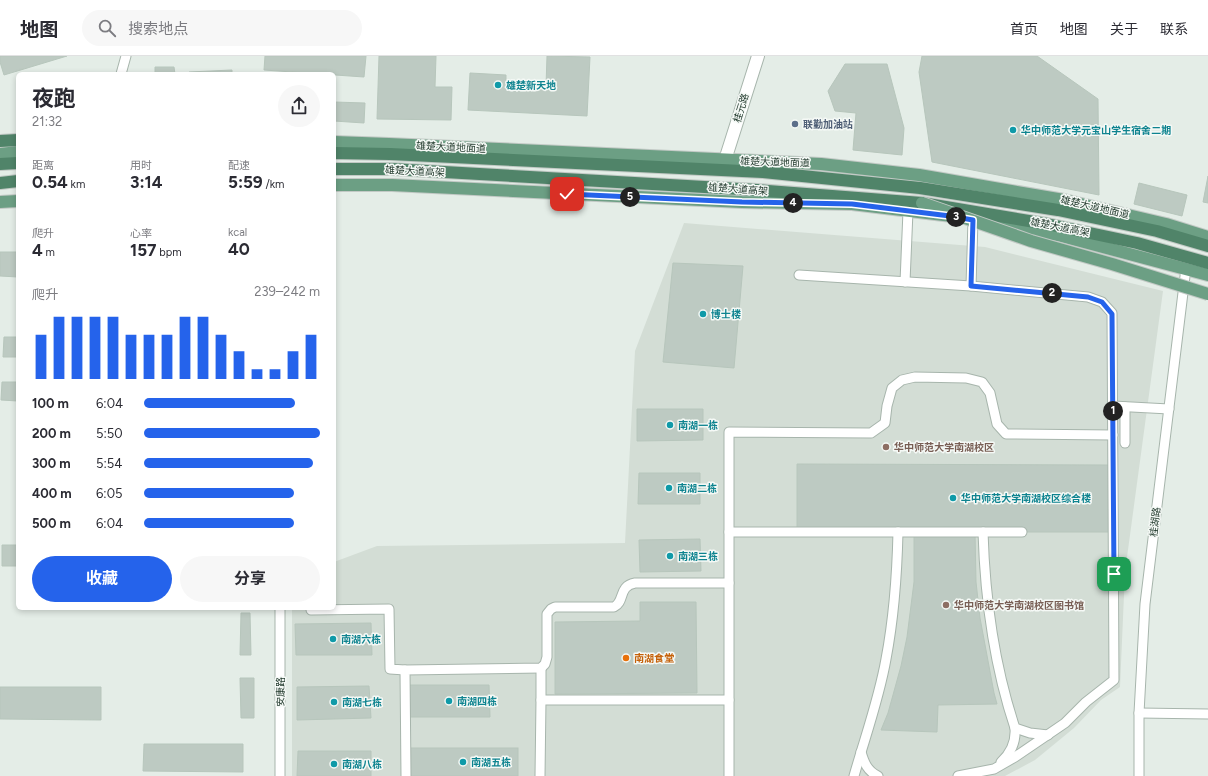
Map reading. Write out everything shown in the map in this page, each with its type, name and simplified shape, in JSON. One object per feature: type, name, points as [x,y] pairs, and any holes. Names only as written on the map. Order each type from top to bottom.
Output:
[{"type":"highway","points":[[0,141],[16,140]]},
{"type":"highway","name":"雄楚大道高架","points":[[336,153],[406,155],[771,173],[920,188],[1058,210],[1157,231],[1208,246]]},
{"type":"highway","points":[[0,164],[16,163]]},
{"type":"highway","name":"雄楚大道高架","points":[[336,169],[392,169],[757,190],[922,203],[1047,224],[1137,243],[1208,263]]},
{"type":"highway","points":[[0,183],[16,181]]},
{"type":"main road","name":"雄楚大道地面道","points":[[336,142],[821,164],[962,181],[1064,200],[1166,224],[1208,237]]},
{"type":"main road","points":[[0,154],[16,152]]},
{"type":"main road","points":[[336,185],[392,185],[742,202],[852,204],[973,220],[1058,235],[1208,274]]},
{"type":"main road","points":[[0,202],[16,201]]},
{"type":"main road","points":[[922,203],[1031,241],[1112,264],[1208,294]]},
{"type":"main road","points":[[1157,231],[1208,241]]},
{"type":"street","points":[[122,72],[126,56]]},
{"type":"street","name":"桂元路","points":[[725,160],[758,56]]},
{"type":"street","points":[[905,282],[908,211]]},
{"type":"street","points":[[971,286],[973,220]]},
{"type":"street","name":"桂湖路","points":[[1139,776],[1139,713],[1145,604],[1186,268]]},
{"type":"street","points":[[799,275],[971,286],[1088,297],[1102,302],[1112,314],[1114,680],[1086,702],[1065,723],[1015,757],[994,769],[958,776]]},
{"type":"street","points":[[729,776],[729,432],[871,432],[885,422],[887,406],[892,388],[902,380],[915,377],[966,378],[982,382],[990,393],[996,424],[1006,434],[1113,435]]},
{"type":"street","points":[[1113,406],[1169,409]]},
{"type":"street","points":[[1125,407],[1125,442]]},
{"type":"street","points":[[755,432],[755,442]]},
{"type":"street","points":[[729,532],[1022,532]]},
{"type":"street","points":[[854,776],[886,660],[897,575],[898,532]]},
{"type":"street","points":[[983,532],[984,567],[989,612],[996,655],[1007,704],[1015,728],[1016,738],[1007,756],[994,769]]},
{"type":"street","points":[[540,776],[541,668],[545,664],[547,657],[547,614],[551,609],[555,607],[614,607],[619,603],[622,592],[628,585],[635,583],[729,583]]},
{"type":"street","points":[[336,610],[389,609],[390,669],[541,668]]},
{"type":"street","name":"安康路","points":[[280,610],[280,776]]},
{"type":"street","points":[[405,670],[406,776]]},
{"type":"street","points":[[541,700],[729,700]]},
{"type":"street","points":[[1139,713],[1208,714]]},
{"type":"street","points":[[1015,728],[1030,733],[1048,735]]},
{"type":"street","points":[[861,752],[864,765],[878,776]]},
{"type":"shaded area","name":"华中师范大学南湖校区","points":[[684,223],[985,247],[1163,291],[1125,572],[1120,687],[1101,700],[1074,728],[1035,760],[1005,776],[292,776],[292,610],[336,610],[336,561],[377,546],[625,543],[635,351]]},
{"type":"building","points":[[0,56],[67,56],[4,75],[0,62]]},
{"type":"building","points":[[265,56],[366,56],[364,77],[336,75],[336,72],[293,72],[264,70]]},
{"type":"building","points":[[379,56],[436,56],[435,87],[452,87],[451,120],[377,119]]},
{"type":"building","name":"雄楚新天地","points":[[547,56],[590,57],[587,116],[468,110],[470,73],[506,75],[506,84],[546,86]]},
{"type":"building","name":"华中师范大学元宝山学生宿舍二期","points":[[922,56],[1037,56],[1098,99],[1099,195],[932,162],[919,72]]},
{"type":"building","points":[[845,64],[887,64],[904,128],[902,155],[853,150],[856,113],[835,111],[828,91]]},
{"type":"building","points":[[155,67],[174,67],[175,72],[155,72]]},
{"type":"building","points":[[232,70],[232,72],[189,72]]},
{"type":"building","points":[[336,102],[365,103],[364,123],[336,121]]},
{"type":"building","points":[[1208,176],[1208,203],[1203,202]]},
{"type":"building","points":[[1139,183],[1187,195],[1182,216],[1134,204]]},
{"type":"building","points":[[0,252],[16,252],[16,277],[0,276]]},
{"type":"building","name":"博士楼","points":[[673,263],[743,266],[734,368],[663,362]]},
{"type":"building","points":[[4,337],[16,337],[16,357],[3,357]]},
{"type":"building","points":[[2,382],[16,382],[16,401],[1,400]]},
{"type":"building","name":"南湖一栋","points":[[637,409],[703,409],[703,440],[637,441]]},
{"type":"building","name":"华中师范大学南湖校区综合楼","points":[[797,464],[1110,465],[1110,532],[797,532]]},
{"type":"building","name":"南湖二栋","points":[[639,473],[700,473],[700,504],[638,504]]},
{"type":"building","points":[[914,532],[975,532],[976,582],[980,618],[997,704],[938,705],[937,732],[881,730],[888,713],[901,666],[907,637],[914,582]]},
{"type":"building","name":"南湖三栋","points":[[700,539],[701,571],[640,572],[639,540]]},
{"type":"building","points":[[2,545],[16,545],[16,566],[2,566]]},
{"type":"building","name":"南湖食堂","points":[[640,602],[696,602],[697,693],[555,694],[555,622],[640,621]]},
{"type":"building","points":[[241,613],[250,613],[251,655],[240,655]]},
{"type":"building","name":"南湖六栋","points":[[371,623],[372,655],[296,655],[295,624]]},
{"type":"building","points":[[240,678],[254,678],[254,718],[241,718]]},
{"type":"building","name":"南湖四栋","points":[[409,685],[489,685],[490,717],[409,717]]},
{"type":"building","name":"南湖七栋","points":[[369,686],[371,718],[297,720],[297,687]]},
{"type":"building","points":[[0,687],[101,687],[101,720],[0,719]]},
{"type":"building","points":[[144,744],[243,744],[243,772],[143,771]]},
{"type":"building","name":"南湖五栋","points":[[408,748],[518,748],[518,776],[408,776]]},
{"type":"building","name":"南湖八栋","points":[[298,751],[371,751],[371,776],[297,776]]},
{"type":"place","name":"雄楚新天地","points":[[498,85]]},
{"type":"place","name":"联勤加油站","points":[[795,124]]},
{"type":"place","name":"华中师范大学元宝山学生宿舍二期","points":[[1013,130]]},
{"type":"place","name":"博士楼","points":[[703,314]]},
{"type":"place","name":"南湖一栋","points":[[670,425]]},
{"type":"place","name":"华中师范大学南湖校区","points":[[886,447]]},
{"type":"place","name":"南湖二栋","points":[[669,488]]},
{"type":"place","name":"华中师范大学南湖校区综合楼","points":[[953,498]]},
{"type":"place","name":"南湖三栋","points":[[670,556]]},
{"type":"place","name":"华中师范大学南湖校区图书馆","points":[[946,605]]},
{"type":"place","name":"南湖六栋","points":[[333,639]]},
{"type":"place","name":"南湖食堂","points":[[626,658]]},
{"type":"place","name":"南湖四栋","points":[[449,701]]},
{"type":"place","name":"南湖七栋","points":[[334,702]]},
{"type":"place","name":"南湖五栋","points":[[463,762]]},
{"type":"place","name":"南湖八栋","points":[[334,764]]},
{"type":"route","points":[[567,194],[742,202],[852,204],[973,220],[971,286],[1088,297],[1102,302],[1112,314],[1114,574]]}]
